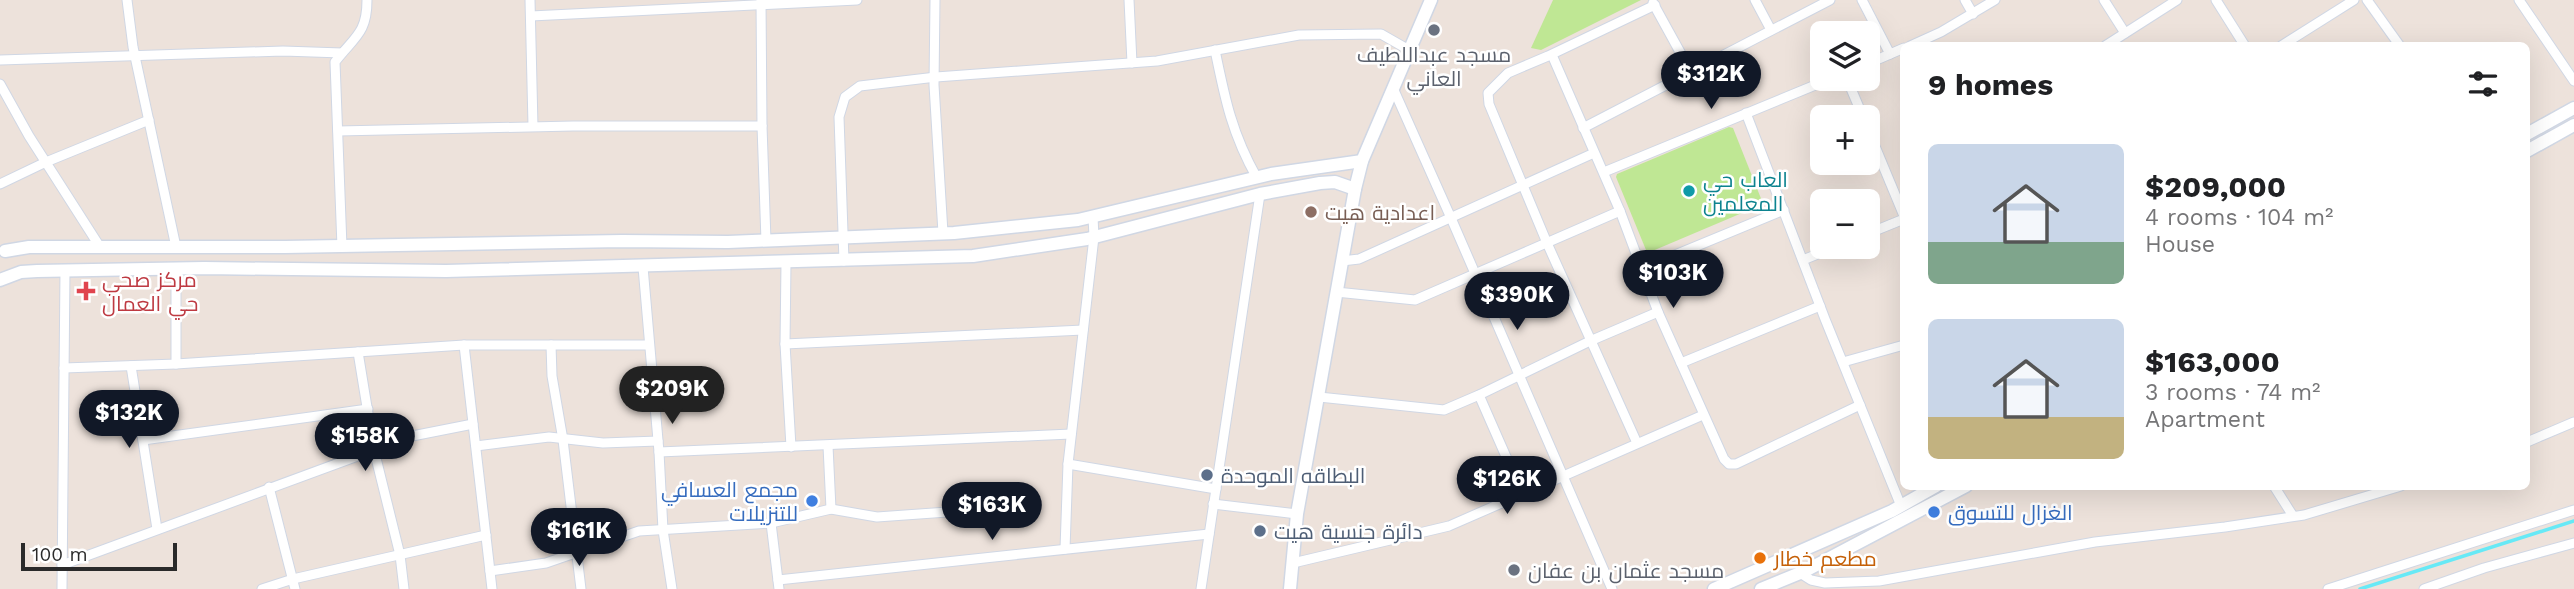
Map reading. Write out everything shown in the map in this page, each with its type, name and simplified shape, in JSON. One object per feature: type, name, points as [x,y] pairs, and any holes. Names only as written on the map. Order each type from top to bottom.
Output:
[{"type":"street","points":[[127,0],[135,57],[176,247]]},
{"type":"street","points":[[342,247],[335,62],[361,34],[367,17],[367,0]]},
{"type":"street","points":[[530,0],[533,126]]},
{"type":"street","points":[[531,16],[761,2],[857,0]]},
{"type":"street","points":[[935,0],[934,77],[943,233]]},
{"type":"street","points":[[1129,0],[1132,63]]},
{"type":"street","points":[[1755,0],[1771,30]]},
{"type":"street","points":[[1583,128],[1830,0]]},
{"type":"street","points":[[1862,0],[1890,54]]},
{"type":"street","points":[[1965,0],[1973,13]]},
{"type":"street","points":[[1932,41],[1994,0]]},
{"type":"street","points":[[2104,0],[2125,33]]},
{"type":"street","points":[[2111,42],[2177,0]]},
{"type":"street","points":[[2216,0],[2242,42]]},
{"type":"street","points":[[2287,42],[2354,0]]},
{"type":"street","points":[[2367,0],[2397,42]]},
{"type":"street","points":[[2519,0],[2574,81]]},
{"type":"street","points":[[1290,589],[1297,514],[1355,189],[1362,161],[1429,1]]},
{"type":"street","points":[[761,2],[766,241]]},
{"type":"street","points":[[1637,443],[1547,243],[1489,104],[1488,93],[1507,73],[1552,54],[1653,3],[1691,72]]},
{"type":"street","points":[[844,261],[839,117],[845,97],[860,86],[934,77],[1132,63],[1299,35],[1381,34],[1409,50]]},
{"type":"street","points":[[1215,50],[1224,97],[1239,146],[1257,178]]},
{"type":"street","points":[[1880,58],[1900,50]]},
{"type":"street","points":[[0,60],[283,51],[342,53]]},
{"type":"street","points":[[1552,54],[1604,172],[1658,312],[1724,459],[1729,464],[1736,464],[1860,405]]},
{"type":"street","points":[[0,84],[100,247]]},
{"type":"street","points":[[1604,172],[1810,87]]},
{"type":"street","points":[[1392,88],[1612,589]]},
{"type":"street","points":[[2530,132],[2574,108]]},
{"type":"street","points":[[1746,113],[1901,506]]},
{"type":"street","points":[[0,184],[149,120]]},
{"type":"street","points":[[2530,149],[2574,125]]},
{"type":"street","points":[[338,131],[533,126],[762,126]]},
{"type":"street","points":[[1342,261],[1359,259],[1594,153]]},
{"type":"street","points":[[1880,159],[1900,207]]},
{"type":"street","points":[[2,279],[12,264],[3,250],[29,247],[342,247],[766,241],[943,233],[1078,220],[1257,178],[1362,161]]},
{"type":"street","points":[[2,279],[21,272],[65,270],[446,271],[973,256],[1094,237],[1261,194],[1320,183],[1335,182],[1355,189]]},
{"type":"street","points":[[1201,589],[1261,194]]},
{"type":"street","points":[[1641,269],[1784,210]]},
{"type":"street","points":[[1336,292],[1415,300],[1620,211]]},
{"type":"street","points":[[1065,549],[1068,464],[1094,237],[1093,217]]},
{"type":"street","points":[[1880,228],[1900,219]]},
{"type":"street","points":[[1802,260],[1810,257]]},
{"type":"street","points":[[786,263],[785,344],[791,447]]},
{"type":"street","points":[[643,267],[663,530],[672,589]]},
{"type":"street","points":[[176,269],[176,364]]},
{"type":"street","points":[[62,589],[65,270]]},
{"type":"street","points":[[1681,363],[1820,306]]},
{"type":"street","points":[[1319,397],[1444,410],[1658,312]]},
{"type":"street","points":[[785,344],[1083,330]]},
{"type":"street","points":[[64,368],[176,364],[464,345],[649,345]]},
{"type":"street","points":[[464,345],[492,589]]},
{"type":"street","points":[[551,345],[552,376],[563,440],[581,589]]},
{"type":"street","points":[[1843,362],[1900,346]]},
{"type":"street","points":[[358,352],[374,450],[400,555],[404,589]]},
{"type":"street","points":[[131,366],[157,529]]},
{"type":"street","points":[[1479,395],[1522,493]]},
{"type":"street","points":[[143,440],[368,409]]},
{"type":"street","points":[[1293,562],[1449,526],[1703,415]]},
{"type":"street","points":[[2530,441],[2574,422]]},
{"type":"street","points":[[62,565],[374,450],[391,440],[473,424]]},
{"type":"street","points":[[659,452],[1071,434]]},
{"type":"street","points":[[476,446],[549,437],[603,443],[658,441]]},
{"type":"street","points":[[828,446],[831,509]]},
{"type":"street","points":[[1068,464],[1216,489]]},
{"type":"street","points":[[269,487],[294,584]]},
{"type":"street","points":[[1714,589],[1901,506],[1930,490]]},
{"type":"street","points":[[1761,589],[1800,573],[1958,490]]},
{"type":"street","points":[[2277,490],[2293,516]]},
{"type":"street","points":[[1800,573],[1811,580],[1825,583],[1879,580],[2095,542],[2293,516],[2387,490]]},
{"type":"street","points":[[1213,504],[1297,514]]},
{"type":"street","points":[[490,571],[546,563],[639,531],[771,523],[831,509],[877,517],[1031,506]]},
{"type":"street","points":[[2329,589],[2574,510]]},
{"type":"street","points":[[771,523],[779,584],[1209,534]]},
{"type":"street","points":[[262,589],[294,584],[486,535]]},
{"type":"street","points":[[2424,589],[2484,568],[2574,543]]},
{"type":"street","points":[[1746,575],[1752,589]]},
{"type":"green space","points":[[1553,0],[1641,0],[1541,50],[1531,48]]},
{"type":"green space","points":[[1729,127],[1733,128],[1762,201],[1761,205],[1650,252],[1646,250],[1617,174]]},
{"type":"waterway","points":[[2360,589],[2574,521]]},
{"type":"place","name":"مسجد عبداللطيف العاني","points":[[1434,30]]},
{"type":"place","name":"العاب حي المعلمين","points":[[1689,191]]},
{"type":"place","name":"اعدادية هيت","points":[[1311,212]]},
{"type":"place","name":"مركز صحي حي العمال","points":[[86,291]]},
{"type":"place","name":"البطاقه الموحدة","points":[[1207,475]]},
{"type":"place","name":"مجمع العسافي للتنزيلات","points":[[812,501]]},
{"type":"place","name":"الغزال للتسوق","points":[[1934,512]]},
{"type":"place","name":"دائرة جنسية هيت","points":[[1260,531]]},
{"type":"place","name":"مطعم خطار","points":[[1760,558]]},
{"type":"place","name":"مسجد عثمان بن عفان","points":[[1514,570]]}]
